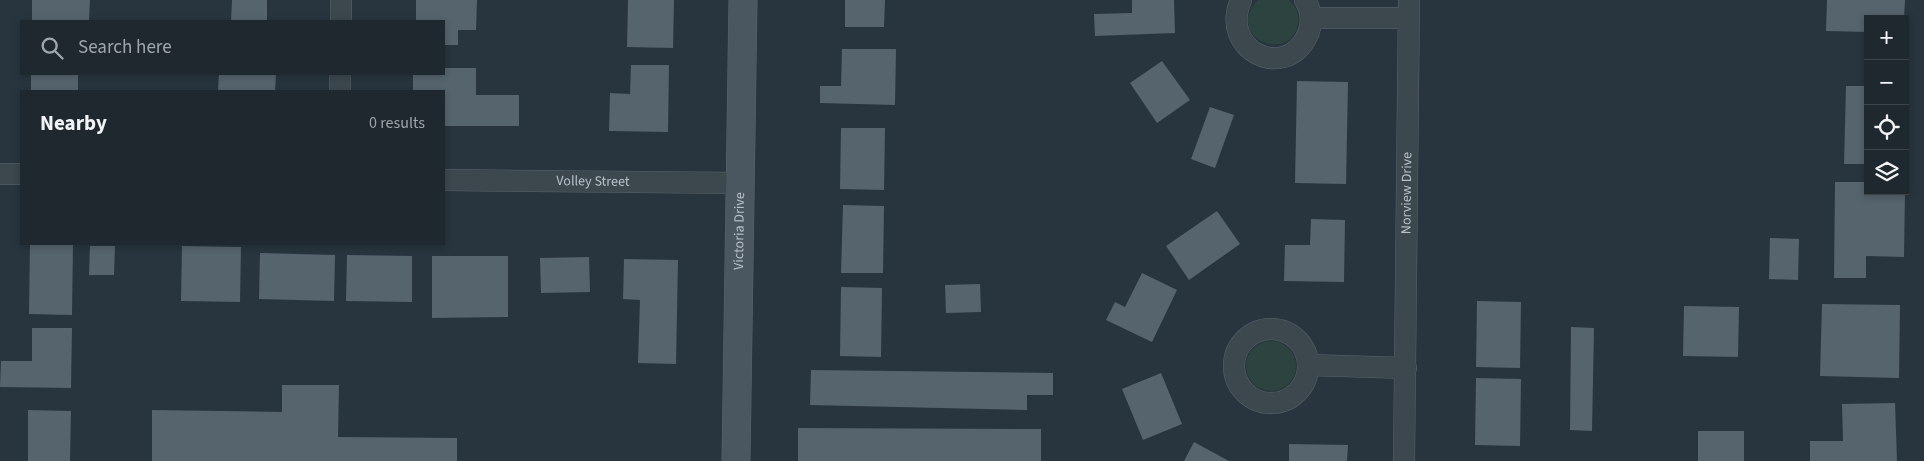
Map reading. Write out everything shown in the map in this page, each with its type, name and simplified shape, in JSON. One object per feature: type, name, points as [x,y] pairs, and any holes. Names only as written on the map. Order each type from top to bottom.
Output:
[{"type":"street","points":[[341,0],[341,20]]},
{"type":"street","name":"Victoria Drive","points":[[736,461],[743,0]]},
{"type":"street","name":"Norview Drive","points":[[1241,0],[1235,21],[1237,33],[1252,52],[1263,57],[1281,57],[1297,50],[1310,30],[1309,9],[1409,9],[1404,461]]},
{"type":"street","points":[[340,75],[340,90]]},
{"type":"street","points":[[0,174],[20,174]]},
{"type":"street","name":"Volley Street","points":[[445,180],[741,183]]},
{"type":"street","points":[[1308,365],[1406,368]]},
{"type":"green space","points":[[1258,0],[1289,0],[1291,2],[1297,11],[1298,17],[1298,24],[1293,37],[1283,43],[1273,44],[1262,41],[1253,34],[1248,25],[1249,13]]},
{"type":"green space","points":[[1266,341],[1276,341],[1289,348],[1296,361],[1296,371],[1289,384],[1276,391],[1266,391],[1257,387],[1250,380],[1246,371],[1246,361],[1250,352],[1257,345]]},
{"type":"building","points":[[32,0],[90,0],[89,20],[32,20]]},
{"type":"building","points":[[232,0],[267,0],[267,20],[231,20]]},
{"type":"building","points":[[416,0],[477,0],[476,30],[458,30],[458,45],[445,45],[445,20],[416,20]]},
{"type":"building","points":[[628,0],[674,0],[673,48],[627,47]]},
{"type":"building","points":[[845,0],[885,0],[884,27],[845,27]]},
{"type":"building","points":[[1132,0],[1174,0],[1175,33],[1095,36],[1094,14],[1132,13]]},
{"type":"building","points":[[1827,0],[1905,0],[1904,15],[1864,15],[1864,32],[1826,31]]},
{"type":"building","points":[[842,49],[896,49],[895,105],[820,103],[820,86],[841,86]]},
{"type":"building","points":[[1162,61],[1190,100],[1157,123],[1130,83]]},
{"type":"building","points":[[631,65],[669,65],[668,132],[609,131],[610,93],[630,94]]},
{"type":"building","points":[[445,68],[476,68],[476,95],[519,95],[519,126],[445,126],[445,90],[413,90],[413,75],[445,75]]},
{"type":"building","points":[[31,75],[78,75],[78,90],[31,90]]},
{"type":"building","points":[[219,75],[276,75],[275,90],[218,90]]},
{"type":"building","points":[[1297,81],[1348,82],[1346,184],[1295,183]]},
{"type":"building","points":[[1846,86],[1864,86],[1864,164],[1844,164]]},
{"type":"building","points":[[1210,107],[1234,115],[1215,168],[1191,159]]},
{"type":"building","points":[[841,128],[885,128],[884,190],[840,189]]},
{"type":"building","points":[[1835,182],[1864,182],[1864,195],[1905,195],[1904,257],[1866,256],[1866,278],[1834,278]]},
{"type":"building","points":[[843,205],[884,206],[883,273],[841,273]]},
{"type":"building","points":[[1217,211],[1240,244],[1189,280],[1166,246]]},
{"type":"building","points":[[1311,219],[1345,220],[1344,282],[1284,281],[1285,245],[1310,245]]},
{"type":"building","points":[[1770,238],[1799,239],[1798,280],[1769,279]]},
{"type":"building","points":[[30,245],[73,245],[72,315],[29,314]]},
{"type":"building","points":[[90,246],[115,246],[114,275],[89,275]]},
{"type":"building","points":[[182,246],[241,247],[240,302],[181,301]]},
{"type":"building","points":[[260,253],[335,255],[334,301],[259,299]]},
{"type":"building","points":[[347,255],[412,256],[412,302],[346,301]]},
{"type":"building","points":[[432,256],[508,256],[508,317],[432,318]]},
{"type":"building","points":[[589,257],[590,292],[541,293],[540,258]]},
{"type":"building","points":[[624,259],[678,260],[676,364],[638,363],[640,300],[623,299]]},
{"type":"building","points":[[1142,273],[1177,290],[1152,342],[1106,320],[1115,302],[1125,307]]},
{"type":"building","points":[[980,284],[981,312],[946,313],[945,285]]},
{"type":"building","points":[[841,287],[882,288],[881,357],[840,356]]},
{"type":"building","points":[[1477,301],[1521,302],[1520,368],[1476,367]]},
{"type":"building","points":[[1822,304],[1900,305],[1899,378],[1820,376]]},
{"type":"building","points":[[1684,306],[1739,307],[1738,357],[1683,356]]},
{"type":"building","points":[[1571,327],[1594,328],[1592,431],[1570,430]]},
{"type":"building","points":[[32,328],[72,328],[71,388],[0,387],[1,361],[32,361]]},
{"type":"building","points":[[811,370],[1053,373],[1053,395],[1027,395],[1027,410],[810,405]]},
{"type":"building","points":[[1161,373],[1182,424],[1143,440],[1122,389]]},
{"type":"building","points":[[1476,378],[1521,379],[1520,446],[1475,445]]},
{"type":"building","points":[[282,385],[339,385],[338,437],[457,438],[457,461],[152,461],[152,410],[282,412]]},
{"type":"building","points":[[1895,403],[1897,461],[1810,461],[1810,441],[1843,441],[1842,404]]},
{"type":"building","points":[[28,410],[71,411],[70,461],[28,461]]},
{"type":"building","points":[[798,428],[1041,429],[1041,461],[798,461]]},
{"type":"building","points":[[1698,431],[1744,431],[1744,461],[1698,461]]},
{"type":"building","points":[[1194,442],[1229,461],[1184,461]]},
{"type":"building","points":[[1289,444],[1348,445],[1347,461],[1289,461]]}]
